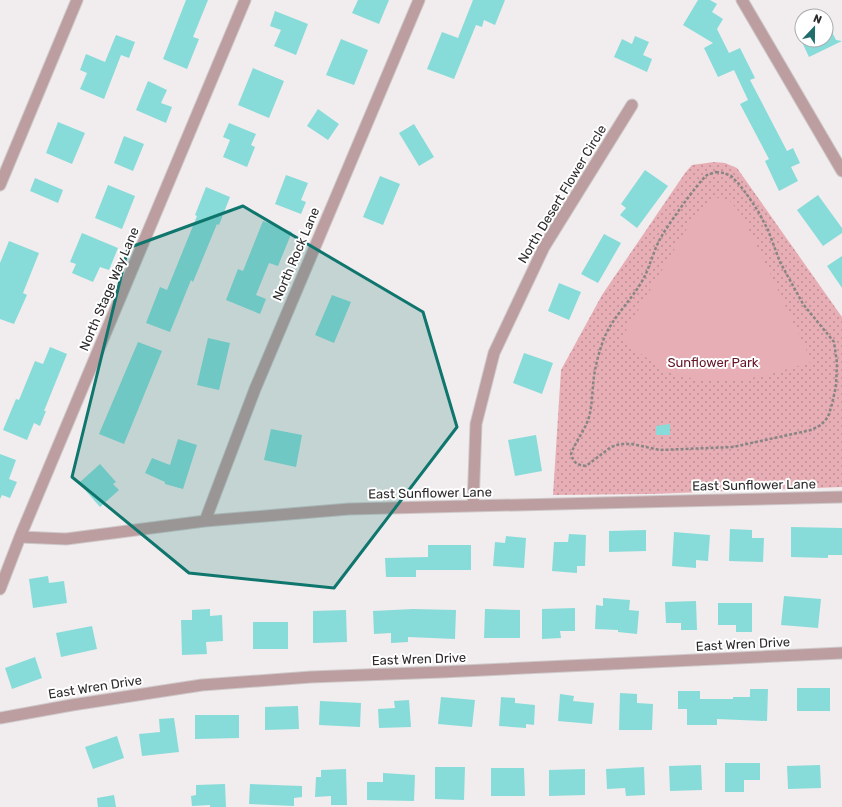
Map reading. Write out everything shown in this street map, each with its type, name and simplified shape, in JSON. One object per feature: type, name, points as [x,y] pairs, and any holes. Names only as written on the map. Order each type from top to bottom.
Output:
[{"type":"street","points":[[0,185],[77,0]]},
{"type":"street","name":"North Stage Way Lane","points":[[0,589],[20,537],[245,0]]},
{"type":"street","name":"North Rock Lane","points":[[205,521],[220,478],[255,389],[419,0]]},
{"type":"street","points":[[742,0],[842,170]]},
{"type":"street","name":"North Desert Flower Circle","points":[[473,506],[476,424],[494,353],[544,247],[632,105]]},
{"type":"street","name":"East Sunflower Lane","points":[[20,537],[66,539],[205,521],[349,509],[842,497]]},
{"type":"street","name":"East Wren Drive","points":[[0,718],[72,704],[202,685],[311,677],[842,653]]},
{"type":"path","points":[[716,172],[724,172],[740,184],[758,211],[768,230],[780,262],[803,304],[834,342],[837,363],[836,386],[828,417],[821,425],[811,430],[734,447],[660,450],[632,444],[620,444],[611,447],[592,464],[586,466],[577,464],[573,461],[571,454],[588,421],[598,357],[603,340],[610,326],[629,302],[648,271],[652,256],[660,239],[674,217],[707,175],[716,172]]},
{"type":"highlighted area","points":[[243,206],[423,312],[457,427],[334,588],[189,573],[72,477],[128,248]]},
{"type":"green space","name":"Sunflower Park","points":[[714,162],[725,163],[737,168],[842,317],[842,487],[651,494],[553,495],[561,370],[602,295],[685,173],[692,165]]},
{"type":"green space","points":[[715,198],[728,199],[741,214],[812,362],[742,380],[703,381],[666,372],[621,339],[689,225]]},
{"type":"building","points":[[186,0],[208,0],[193,37],[199,39],[187,69],[163,59]]},
{"type":"building","points":[[358,0],[389,0],[379,24],[352,13]]},
{"type":"building","points":[[473,0],[505,0],[495,25],[484,20],[482,27],[476,25],[454,79],[427,69],[442,32],[458,38]]},
{"type":"building","points":[[698,0],[710,0],[717,4],[712,12],[723,19],[717,29],[729,53],[740,48],[755,78],[750,80],[787,151],[793,148],[800,163],[791,167],[798,181],[779,191],[765,161],[769,159],[740,104],[748,100],[734,70],[718,77],[704,48],[713,43],[683,25]]},
{"type":"building","points":[[275,11],[308,24],[296,55],[274,46],[281,30],[270,26]]},
{"type":"building","points":[[116,35],[135,42],[129,58],[121,55],[104,99],[80,89],[87,73],[80,70],[86,54],[105,62]]},
{"type":"building","points":[[635,36],[649,42],[643,55],[652,59],[647,72],[614,57],[622,39],[632,44]]},
{"type":"building","points":[[834,36],[836,40],[842,41],[834,45]]},
{"type":"building","points":[[341,39],[368,50],[354,85],[326,75]]},
{"type":"building","points":[[805,48],[828,48],[809,57]]},
{"type":"building","points":[[253,68],[284,81],[269,118],[238,105]]},
{"type":"building","points":[[148,81],[167,90],[161,103],[172,107],[166,123],[136,110]]},
{"type":"building","points":[[318,109],[339,124],[328,140],[307,126]]},
{"type":"building","points":[[58,122],[85,133],[72,164],[46,153]]},
{"type":"building","points":[[229,123],[256,134],[251,145],[255,147],[247,167],[223,157],[230,140],[223,137]]},
{"type":"building","points":[[414,124],[434,157],[419,166],[399,133]]},
{"type":"building","points":[[124,136],[144,144],[133,171],[114,163]]},
{"type":"building","points":[[645,170],[668,186],[637,228],[620,215],[626,208],[621,204]]},
{"type":"building","points":[[286,175],[308,183],[301,200],[306,202],[301,214],[275,204]]},
{"type":"building","points":[[380,176],[400,184],[383,225],[363,217]]},
{"type":"building","points":[[35,178],[63,190],[58,203],[30,191]]},
{"type":"building","points":[[108,185],[135,196],[122,229],[95,218]]},
{"type":"building","points":[[206,187],[230,197],[193,282],[191,280],[170,332],[146,323],[160,287],[167,290],[197,216],[195,215]]},
{"type":"building","points":[[818,195],[842,228],[842,233],[823,246],[797,210]]},
{"type":"building","points":[[263,221],[292,232],[278,266],[269,263],[256,295],[266,299],[260,314],[226,300],[238,269],[243,271]]},
{"type":"building","points":[[82,233],[118,248],[109,270],[100,267],[93,282],[72,273],[76,264],[70,262]]},
{"type":"building","points":[[604,234],[621,243],[598,283],[581,274]]},
{"type":"building","points":[[9,241],[39,253],[23,293],[27,295],[14,324],[0,319],[0,263]]},
{"type":"building","points":[[842,256],[842,288],[827,266]]},
{"type":"building","points":[[559,283],[581,292],[569,320],[548,311]]},
{"type":"building","points":[[332,295],[351,302],[334,343],[315,335]]},
{"type":"building","points":[[208,338],[230,343],[219,390],[197,385]]},
{"type":"building","points":[[138,342],[162,351],[124,444],[99,434]]},
{"type":"building","points":[[50,347],[67,354],[44,411],[46,411],[40,426],[34,423],[27,440],[3,430],[16,399],[19,400],[35,361],[43,364]]},
{"type":"building","points":[[524,353],[553,363],[542,394],[513,383]]},
{"type":"building","points":[[670,424],[670,435],[656,435],[656,426]]},
{"type":"building","points":[[271,429],[302,435],[296,467],[264,460]]},
{"type":"building","points":[[536,435],[542,471],[515,476],[508,440]]},
{"type":"building","points":[[178,439],[197,445],[183,489],[165,484],[165,482],[145,473],[152,458],[170,465]]},
{"type":"building","points":[[0,454],[16,460],[9,479],[17,482],[10,498],[2,495],[0,499]]},
{"type":"building","points":[[100,464],[116,482],[113,484],[119,490],[100,507],[79,483]]},
{"type":"building","points":[[791,527],[842,528],[842,555],[828,555],[828,558],[791,557]]},
{"type":"building","points":[[730,529],[752,530],[752,538],[764,538],[763,562],[729,561]]},
{"type":"building","points":[[646,530],[646,551],[609,552],[609,531]]},
{"type":"building","points":[[674,532],[710,535],[708,561],[696,560],[696,568],[672,566]]},
{"type":"building","points":[[569,534],[586,535],[585,566],[577,566],[577,573],[552,571],[554,542],[568,542]]},
{"type":"building","points":[[506,536],[526,538],[524,568],[493,566],[495,542],[505,543]]},
{"type":"building","points":[[428,545],[471,545],[471,570],[416,570],[416,577],[386,577],[385,558],[428,557]]},
{"type":"building","points":[[48,576],[49,583],[64,581],[67,603],[33,608],[29,579]]},
{"type":"building","points":[[784,596],[821,599],[818,628],[781,625]]},
{"type":"building","points":[[603,598],[630,600],[629,610],[639,611],[637,634],[618,632],[618,630],[595,629],[596,605],[603,606]]},
{"type":"building","points":[[696,601],[697,630],[681,630],[681,623],[666,623],[665,602]]},
{"type":"building","points":[[718,603],[752,603],[752,632],[736,632],[736,625],[718,625]]},
{"type":"building","points":[[575,608],[575,631],[560,631],[561,638],[542,639],[542,609]]},
{"type":"building","points":[[210,609],[210,616],[222,615],[223,641],[206,642],[207,654],[182,655],[181,620],[192,620],[192,610]]},
{"type":"building","points":[[413,609],[456,610],[455,639],[408,637],[408,642],[391,643],[391,633],[374,634],[373,611]]},
{"type":"building","points":[[485,609],[520,610],[520,638],[484,638]]},
{"type":"building","points":[[346,610],[347,642],[313,643],[313,611]]},
{"type":"building","points":[[253,622],[288,622],[288,649],[253,649]]},
{"type":"building","points":[[92,626],[97,649],[61,657],[56,633]]},
{"type":"building","points":[[35,657],[42,678],[12,689],[5,668]]},
{"type":"building","points":[[797,688],[830,688],[830,711],[797,711]]},
{"type":"building","points":[[750,689],[768,689],[767,721],[717,719],[717,725],[687,725],[687,709],[678,709],[678,691],[700,691],[700,699],[733,699],[733,697],[750,697]]},
{"type":"building","points":[[620,693],[637,694],[637,703],[653,704],[652,730],[619,730]]},
{"type":"building","points":[[560,694],[574,696],[573,701],[594,703],[592,724],[558,721]]},
{"type":"building","points":[[441,697],[475,700],[472,727],[438,724]]},
{"type":"building","points":[[501,697],[515,698],[515,703],[535,705],[534,725],[526,724],[526,728],[499,726]]},
{"type":"building","points":[[409,700],[411,727],[379,728],[378,709],[395,708],[394,701]]},
{"type":"building","points":[[320,701],[361,703],[360,727],[319,725]]},
{"type":"building","points":[[298,706],[299,729],[265,730],[265,707]]},
{"type":"building","points":[[195,715],[239,715],[239,738],[195,739]]},
{"type":"building","points":[[174,718],[179,752],[142,756],[139,734],[160,732],[159,719]]},
{"type":"building","points":[[117,736],[124,758],[93,769],[85,747]]},
{"type":"building","points":[[725,763],[760,763],[760,780],[744,780],[744,792],[725,792]]},
{"type":"building","points":[[701,765],[702,790],[670,791],[669,766]]},
{"type":"building","points":[[820,765],[821,788],[788,789],[787,766]]},
{"type":"building","points":[[435,767],[465,767],[464,800],[435,799]]},
{"type":"building","points":[[644,767],[645,795],[626,796],[625,788],[607,789],[606,769]]},
{"type":"building","points":[[491,768],[524,768],[525,796],[491,796]]},
{"type":"building","points":[[346,769],[347,805],[331,805],[331,796],[315,797],[316,777],[321,777],[321,770]]},
{"type":"building","points":[[585,769],[585,795],[549,796],[549,770]]},
{"type":"building","points":[[383,773],[415,775],[414,801],[367,800],[367,782],[383,782]]},
{"type":"building","points":[[225,784],[226,807],[210,807],[210,805],[192,806],[191,796],[196,795],[196,785]]},
{"type":"building","points":[[250,784],[302,786],[302,797],[294,798],[294,806],[249,804]]},
{"type":"building","points":[[114,795],[116,807],[98,807],[97,798]]}]
